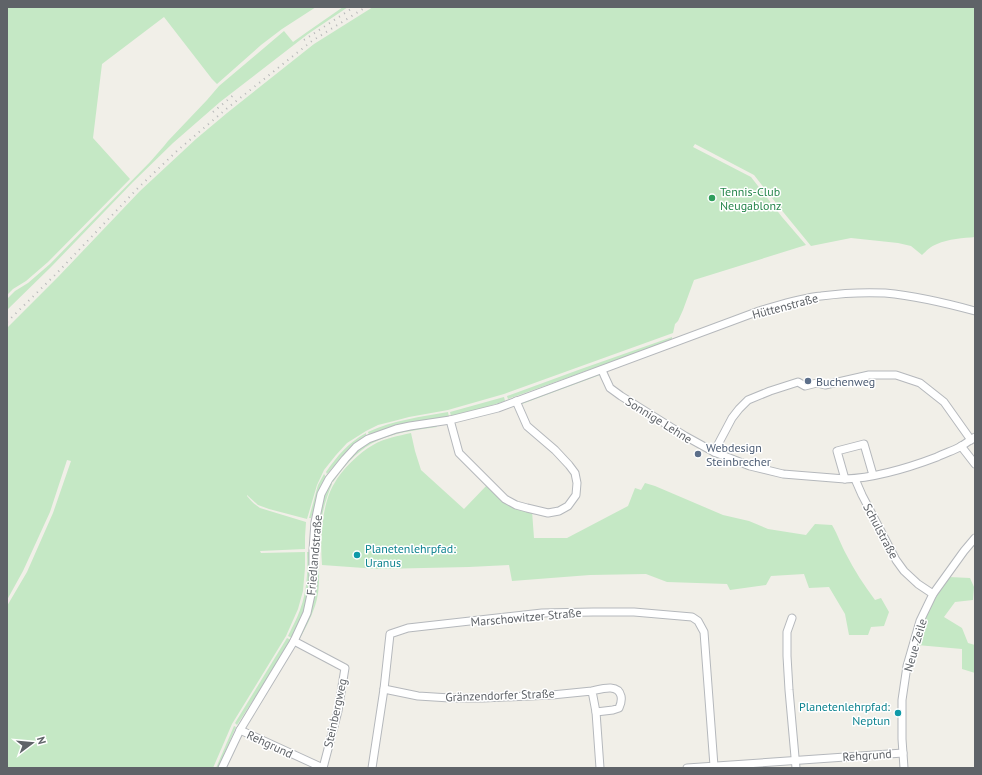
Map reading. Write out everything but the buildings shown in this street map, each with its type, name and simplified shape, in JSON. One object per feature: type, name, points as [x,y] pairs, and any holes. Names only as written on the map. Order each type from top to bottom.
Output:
[{"type":"street","name":"Hüttenstraße","points":[[602,370],[759,311],[821,296],[856,293],[886,293],[910,296],[975,311]]},
{"type":"street","name":"Friedlandstraße","points":[[222,768],[240,730],[294,641],[307,612],[313,585],[315,522],[322,494],[329,479],[356,447],[368,439],[396,429],[450,420],[493,409],[602,370]]},
{"type":"street","name":"Sonnige Lehne","points":[[602,370],[610,388],[684,436],[714,452],[750,466],[783,474],[845,479],[902,470],[930,460],[961,446],[973,438]]},
{"type":"street","points":[[714,452],[732,418],[748,400],[798,382],[806,386],[817,383],[825,385],[869,375],[896,375],[920,383],[944,402],[973,438]]},
{"type":"street","points":[[450,420],[459,453],[505,499],[516,505],[548,513],[559,511],[568,506],[576,495],[578,483],[575,473],[555,450],[526,426],[516,402]]},
{"type":"street","points":[[845,479],[836,451],[864,444],[873,475]]},
{"type":"street","points":[[961,446],[975,464]]},
{"type":"street","name":"Schulstraße","points":[[855,478],[896,560],[904,571],[918,584],[933,594]]},
{"type":"street","name":"Neue Zeile","points":[[904,768],[902,700],[907,666],[920,621],[933,594],[975,538]]},
{"type":"street","name":"Marschowitzer Straße","points":[[372,768],[384,689],[390,634],[408,628],[542,613],[593,612],[634,612],[692,617],[698,621],[704,632],[714,766]]},
{"type":"street","points":[[792,618],[787,632],[787,656],[796,768]]},
{"type":"street","name":"Steinbergweg","points":[[294,641],[345,668],[338,711],[323,768]]},
{"type":"street","name":"Gränzendorfer Straße","points":[[384,689],[418,696],[450,698],[483,698],[552,694],[592,691],[611,687],[616,689],[620,694],[622,704],[619,708],[596,712]]},
{"type":"street","points":[[592,691],[596,712],[600,768]]},
{"type":"street","name":"Rehgrund","points":[[240,730],[323,768]]},
{"type":"street","name":"Rehgrund","points":[[687,768],[903,753]]},
{"type":"green space","points":[[7,7],[316,7],[282,29],[261,45],[217,84],[164,17],[102,64],[93,138],[130,179],[48,262],[7,295]]},
{"type":"green space","points":[[343,7],[348,7],[308,34],[220,102],[173,143],[7,310],[7,299],[50,264],[150,162],[219,86],[284,31],[293,42]]},
{"type":"green space","points":[[373,7],[975,7],[975,237],[941,242],[931,247],[922,255],[911,246],[898,243],[851,238],[811,246],[754,175],[695,144],[693,147],[751,177],[806,245],[694,280],[683,310],[675,324],[673,333],[504,394],[448,410],[409,417],[378,425],[366,431],[347,443],[324,470],[317,485],[307,519],[258,505],[247,495],[256,506],[260,508],[306,522],[305,549],[260,551],[261,553],[305,552],[303,591],[298,609],[286,636],[232,724],[213,768],[7,768],[7,606],[27,572],[53,513],[71,461],[67,460],[50,512],[23,571],[7,600],[7,328],[140,191],[196,139],[314,44]]},
{"type":"green space","points":[[672,337],[672,340],[508,399],[507,396]]},
{"type":"green space","points":[[599,373],[600,375],[522,404],[521,401]]},
{"type":"green space","points":[[504,397],[505,401],[451,416],[450,412]]},
{"type":"green space","points":[[448,412],[449,417],[396,426],[369,435],[368,432],[417,417]]},
{"type":"green space","points":[[436,425],[437,427],[404,432],[390,436],[366,447],[344,467],[333,482],[331,480],[358,450],[375,439],[416,428]]},
{"type":"green space","points":[[366,433],[366,436],[349,449],[327,474],[326,472],[344,450]]},
{"type":"green space","points":[[411,433],[421,470],[464,509],[488,484],[532,511],[534,538],[567,538],[628,506],[635,488],[641,490],[645,483],[723,515],[749,521],[768,529],[806,535],[815,524],[832,525],[844,551],[863,583],[875,600],[881,598],[889,612],[884,626],[871,627],[868,635],[849,635],[845,614],[829,587],[809,588],[804,574],[771,576],[766,585],[730,590],[727,584],[667,582],[646,574],[590,575],[512,581],[509,565],[378,569],[322,565],[321,542],[323,517],[329,494],[337,478],[351,462],[373,445],[387,439]]},
{"type":"green space","points":[[324,474],[326,477],[311,518],[309,518],[318,485]]},
{"type":"green space","points":[[330,482],[332,484],[322,516],[319,548],[316,548],[317,527],[324,496]]},
{"type":"green space","points":[[316,551],[318,551],[319,572],[317,599],[310,619],[299,640],[298,639],[310,614],[314,598]]},
{"type":"green space","points":[[307,552],[310,552],[310,584],[308,598],[292,638],[288,636],[299,613],[306,589]]},
{"type":"green space","points":[[949,577],[970,578],[974,587],[973,600],[955,602],[944,617],[962,628],[968,643],[975,645],[975,673],[962,669],[962,649],[917,645],[923,622],[936,595]]},
{"type":"green space","points":[[287,638],[291,640],[237,725],[235,723]]},
{"type":"green space","points":[[234,726],[236,727],[218,768],[216,768]]},
{"type":"railway","points":[[304,40],[354,7]]},
{"type":"railway","points":[[7,322],[56,274],[138,188],[178,150],[225,110],[312,41],[366,7]]},
{"type":"railway","points":[[213,112],[236,93]]},
{"type":"place","name":"Tennis-Club Neugablonz","points":[[712,198]]},
{"type":"place","name":"Buchenweg","points":[[808,381]]},
{"type":"place","name":"Webdesign Steinbrecher","points":[[698,454]]},
{"type":"place","name":"Planetenlehrpfad: Uranus","points":[[357,555]]},
{"type":"place","name":"Planetenlehrpfad: Neptun","points":[[898,713]]}]
